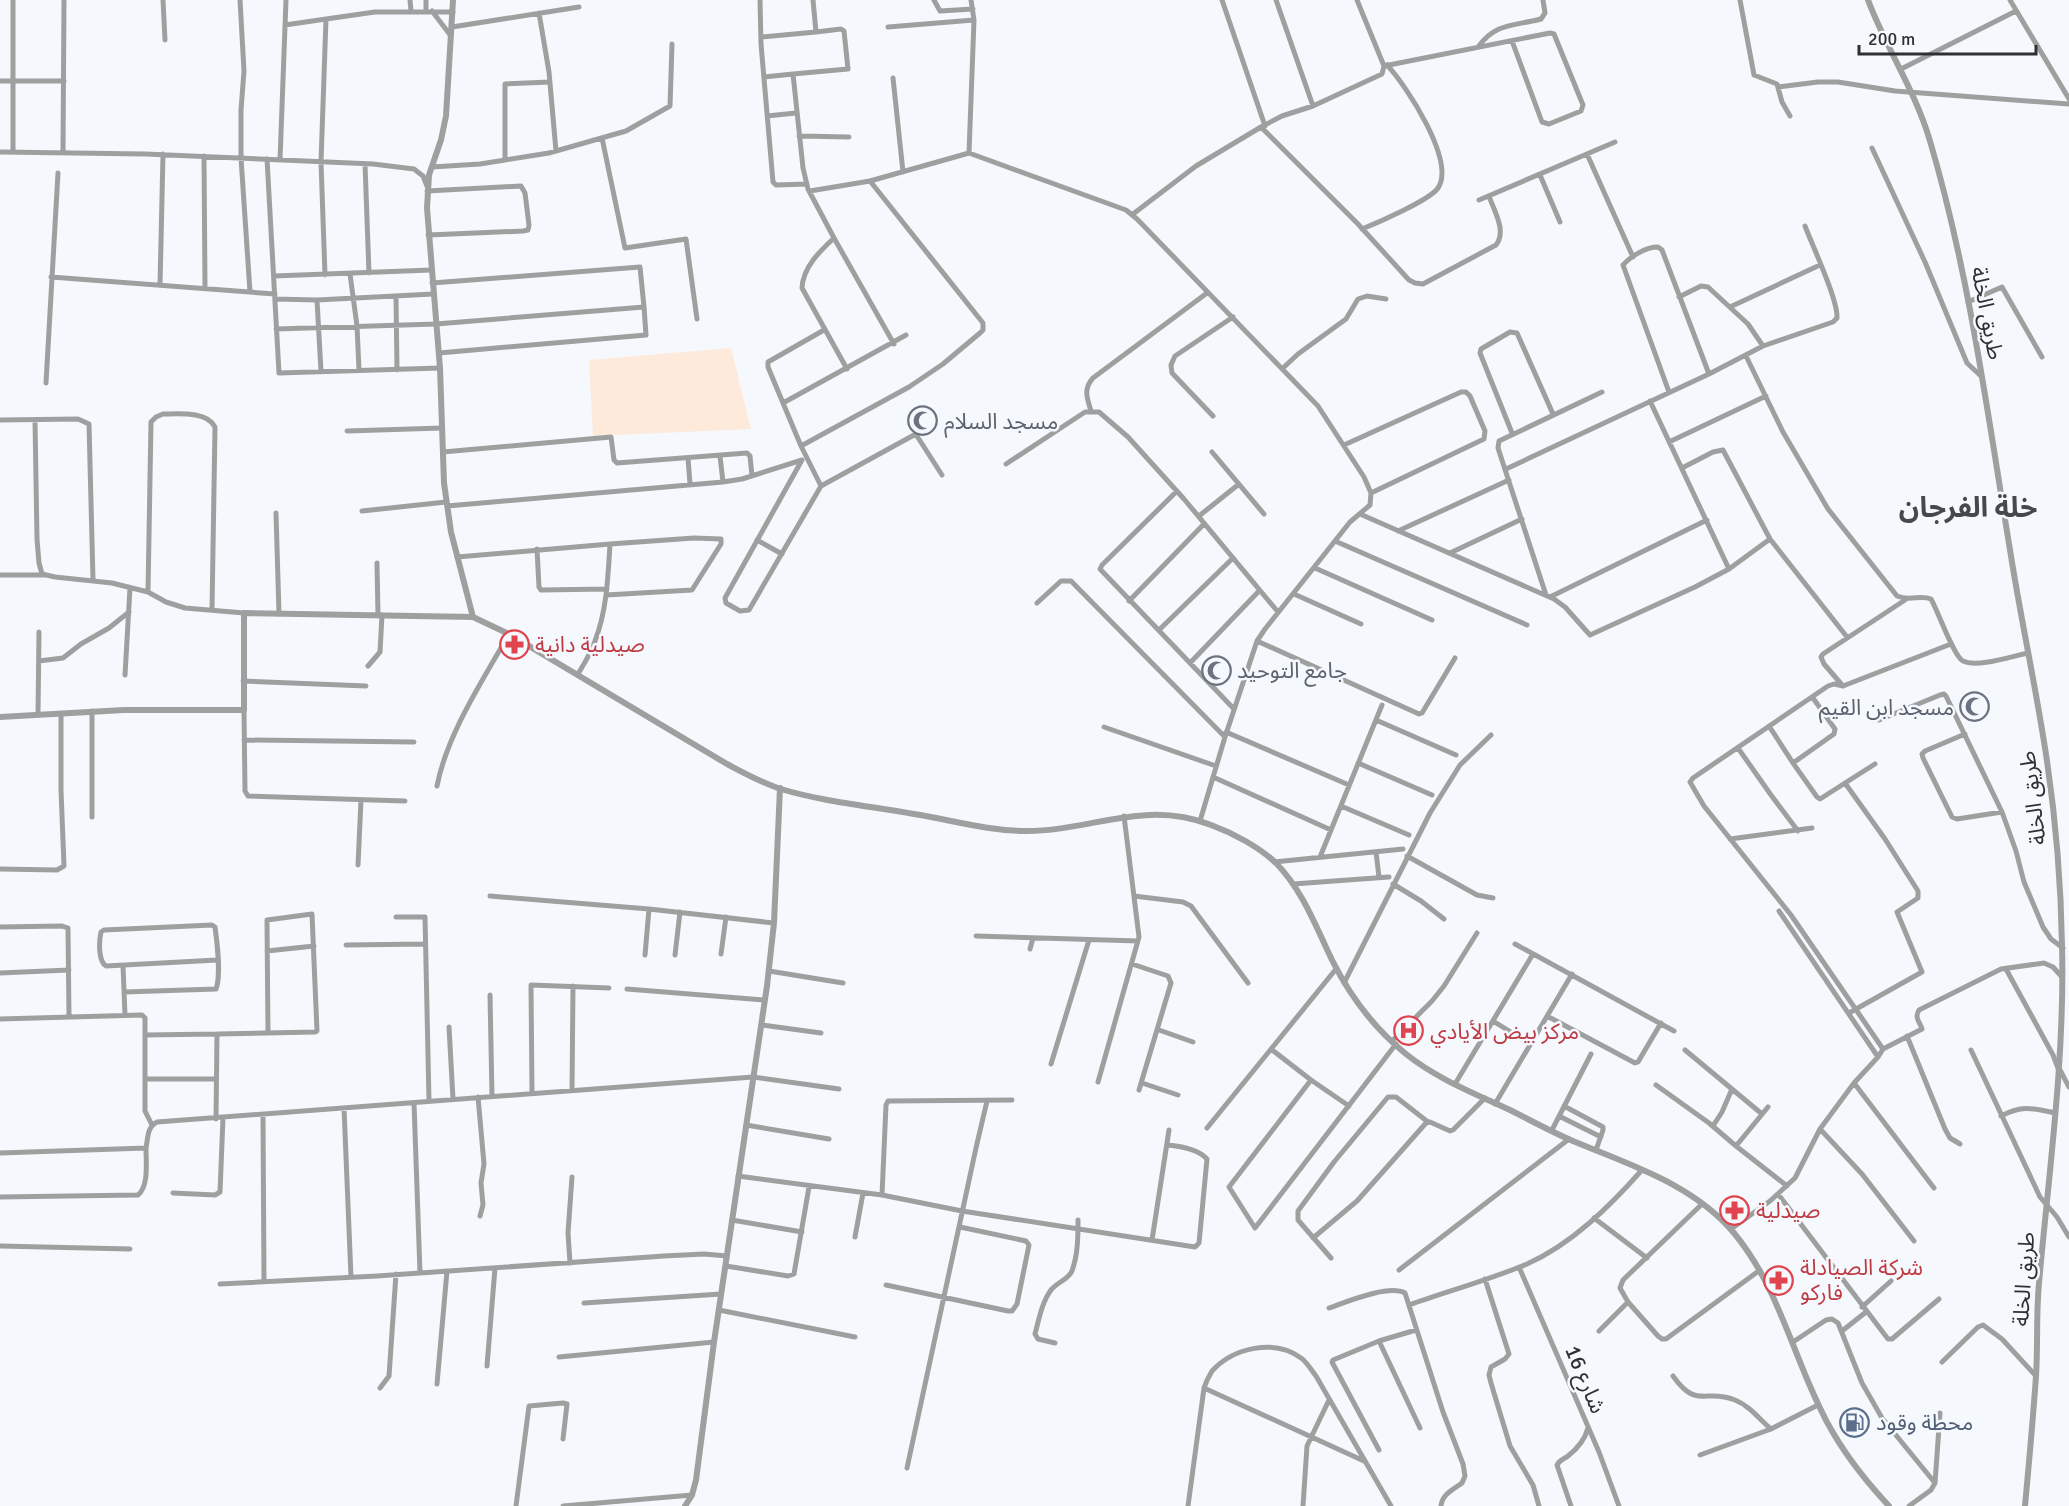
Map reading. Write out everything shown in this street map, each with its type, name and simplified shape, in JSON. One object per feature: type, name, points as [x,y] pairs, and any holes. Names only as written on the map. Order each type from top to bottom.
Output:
[{"type":"street","points":[[13,0],[13,151]]},
{"type":"street","points":[[63,152],[64,0]]},
{"type":"street","points":[[163,0],[165,40]]},
{"type":"street","points":[[240,0],[244,71],[241,158],[250,292]]},
{"type":"street","points":[[280,160],[286,0]]},
{"type":"street","points":[[410,0],[411,11]]},
{"type":"street","points":[[426,0],[429,11],[451,37]]},
{"type":"street","points":[[454,0],[446,116],[427,188],[428,235],[439,352],[447,504],[473,617]]},
{"type":"street","points":[[760,0],[764,77],[774,184],[807,184]]},
{"type":"street","points":[[813,0],[816,32]]},
{"type":"street","points":[[934,0],[940,11],[973,9]]},
{"type":"street","points":[[969,153],[974,20],[971,0]]},
{"type":"street","points":[[1221,0],[1263,126],[1409,280],[1423,284],[1496,245],[1502,232],[1489,196]]},
{"type":"street","points":[[1276,0],[1313,106]]},
{"type":"street","points":[[1357,0],[1385,65],[1402,81],[1423,116],[1438,151],[1441,181],[1436,191],[1384,220],[1362,229]]},
{"type":"street","points":[[1478,48],[1485,38],[1502,28],[1518,22],[1541,19],[1545,14],[1543,0]]},
{"type":"street","points":[[1740,0],[1754,75],[1774,82],[1790,116]]},
{"type":"street","name":"طريق الخلة","points":[[1868,0],[1901,69],[1929,137],[1943,189],[1982,377],[2048,762],[2060,894],[2062,977],[2065,990],[2039,1287],[2036,1376],[2025,1506]]},
{"type":"street","points":[[2010,0],[2069,101]]},
{"type":"street","points":[[452,27],[579,6]]},
{"type":"street","points":[[1901,69],[2016,11]]},
{"type":"street","points":[[285,25],[363,13],[453,12]]},
{"type":"street","points":[[540,14],[550,82],[556,151]]},
{"type":"street","points":[[325,275],[321,162],[326,19]]},
{"type":"street","points":[[888,27],[974,20]]},
{"type":"street","points":[[761,37],[844,30],[848,69],[764,77]]},
{"type":"street","points":[[1385,65],[1550,33],[1554,34],[1583,105],[1581,111],[1549,124],[1542,122],[1512,41]]},
{"type":"street","points":[[432,166],[505,160],[556,151],[633,128],[669,108],[672,44]]},
{"type":"street","points":[[1133,214],[1196,166],[1263,126],[1380,76],[1385,65]]},
{"type":"street","points":[[793,74],[803,173],[807,184],[834,238],[894,344]]},
{"type":"street","points":[[892,78],[903,172]]},
{"type":"street","points":[[0,81],[64,81]]},
{"type":"street","points":[[505,160],[505,84],[550,82]]},
{"type":"street","points":[[1778,87],[1838,82],[1911,92],[2069,101]]},
{"type":"street","points":[[767,116],[796,113]]},
{"type":"street","points":[[799,136],[849,137]]},
{"type":"street","points":[[602,138],[625,248],[686,239],[697,319]]},
{"type":"street","points":[[1479,200],[1615,142]]},
{"type":"street","points":[[1872,148],[1925,262],[1967,363],[1982,377]]},
{"type":"street","points":[[0,152],[163,154],[365,164],[414,169],[423,176],[427,188]]},
{"type":"street","points":[[810,191],[870,182],[969,153],[1133,214],[1318,406],[1344,446],[1371,493],[1370,505],[1335,542],[1257,640],[1225,734],[1200,821]]},
{"type":"street","points":[[160,285],[163,154]]},
{"type":"street","points":[[1587,154],[1633,256]]},
{"type":"street","points":[[204,156],[205,288]]},
{"type":"street","points":[[267,159],[279,373],[440,368]]},
{"type":"street","points":[[365,164],[369,273]]},
{"type":"street","points":[[46,383],[58,173]]},
{"type":"street","points":[[1540,175],[1560,222]]},
{"type":"street","points":[[801,446],[885,401],[927,375],[980,333],[984,327],[870,182]]},
{"type":"street","points":[[427,188],[521,186],[525,193],[529,225],[529,229],[525,231],[428,235]]},
{"type":"street","points":[[1506,470],[1763,346],[1833,322],[1838,318],[1832,294],[1805,226]]},
{"type":"street","points":[[834,238],[814,260],[802,284],[803,291],[847,369]]},
{"type":"street","points":[[1669,392],[1623,266],[1633,256],[1651,247],[1660,248],[1709,374]]},
{"type":"street","points":[[1730,307],[1820,265]]},
{"type":"street","points":[[432,282],[640,267],[646,335],[439,352]]},
{"type":"street","points":[[274,276],[431,270]]},
{"type":"street","points":[[350,274],[357,326],[359,370]]},
{"type":"street","points":[[51,277],[205,288],[317,300],[433,294]]},
{"type":"street","points":[[1679,297],[1701,286],[1708,286],[1748,324],[1763,346]]},
{"type":"street","points":[[1968,302],[2002,287],[2042,357]]},
{"type":"street","points":[[1091,411],[1086,391],[1093,378],[1207,293]]},
{"type":"street","points":[[396,296],[397,369]]},
{"type":"street","points":[[1283,368],[1298,354],[1346,319],[1358,299],[1367,297],[1386,299]]},
{"type":"street","points":[[317,300],[321,372]]},
{"type":"street","points":[[276,329],[436,324],[644,307]]},
{"type":"street","points":[[1213,416],[1172,373],[1171,365],[1175,356],[1233,317]]},
{"type":"street","points":[[821,486],[804,460],[801,446],[768,368],[768,363],[824,330]]},
{"type":"street","points":[[1512,433],[1480,352],[1481,349],[1510,332],[1517,333],[1553,414]]},
{"type":"street","points":[[783,403],[894,344],[906,335]]},
{"type":"street","points":[[1746,356],[1783,432],[1828,509],[1897,596],[1905,600]]},
{"type":"street","points":[[1344,446],[1461,392],[1466,392],[1470,396],[1485,431],[1484,439],[1371,493]]},
{"type":"street","points":[[1548,596],[1498,444],[1500,440],[1512,433],[1602,392]]},
{"type":"street","points":[[1669,442],[1766,396]]},
{"type":"street","points":[[1650,401],[1729,569]]},
{"type":"street","points":[[1006,464],[1085,412],[1099,412],[1122,431],[1177,491],[1278,612]]},
{"type":"street","points":[[148,592],[151,422],[163,414],[204,417],[215,427],[212,610]]},
{"type":"street","points":[[0,420],[78,419],[89,424],[93,580]]},
{"type":"street","points":[[35,420],[39,568],[45,575]]},
{"type":"street","points":[[346,431],[442,429]]},
{"type":"street","points":[[804,460],[724,599],[726,603],[740,612],[749,610],[821,486],[912,435],[917,436],[942,475]]},
{"type":"street","points":[[443,452],[611,437],[614,460],[617,463],[748,454],[752,476]]},
{"type":"street","points":[[1682,468],[1713,452],[1723,450],[1770,538],[1847,637]]},
{"type":"street","points":[[1212,452],[1264,514]]},
{"type":"street","points":[[720,456],[723,482]]},
{"type":"street","points":[[688,458],[690,484]]},
{"type":"street","points":[[362,511],[723,482],[752,476],[804,460]]},
{"type":"street","points":[[1398,531],[1509,480]]},
{"type":"street","points":[[1198,516],[1239,484]]},
{"type":"street","points":[[1177,491],[1100,567],[1101,572],[1234,709]]},
{"type":"street","points":[[276,513],[279,614]]},
{"type":"street","points":[[1360,514],[1548,596],[1565,607],[1590,635],[1729,569],[1770,538]]},
{"type":"street","points":[[1450,553],[1522,519]]},
{"type":"street","points":[[1548,596],[1707,520]]},
{"type":"street","points":[[1129,601],[1204,524]]},
{"type":"street","points":[[458,556],[537,549],[718,537],[722,540],[692,590],[606,592],[542,590],[539,587],[537,549]]},
{"type":"street","points":[[757,540],[782,554]]},
{"type":"street","points":[[1335,542],[1527,625]]},
{"type":"street","points":[[578,674],[595,643],[606,592],[610,544]]},
{"type":"street","points":[[1159,630],[1233,558]]},
{"type":"street","points":[[368,666],[380,652],[377,563]]},
{"type":"street","points":[[1315,568],[1432,620]]},
{"type":"street","points":[[0,575],[45,575],[93,580],[148,592],[179,606],[244,613],[473,617],[509,634],[727,764],[753,778],[780,788],[822,799],[1008,830],[1048,830],[1124,816],[1149,814],[1172,815],[1200,821],[1230,833],[1274,862],[1293,884],[1311,914],[1344,983],[1377,1027],[1428,1070],[1569,1139],[1654,1174],[1702,1204],[1731,1229],[1769,1286],[1818,1405],[1845,1455],[1889,1506]]},
{"type":"street","points":[[1037,603],[1061,580],[1071,581],[1225,734],[1349,785]]},
{"type":"street","points":[[125,675],[130,588]]},
{"type":"street","points":[[1190,663],[1259,591]]},
{"type":"street","points":[[1294,594],[1361,624]]},
{"type":"street","points":[[1843,686],[1824,664],[1821,657],[1823,654],[1905,600],[1924,596],[1931,599],[1959,658],[1965,662],[1993,661],[2028,653]]},
{"type":"street","points":[[39,661],[63,658],[129,612]]},
{"type":"street","points":[[244,613],[243,710],[245,791],[248,796],[405,801]]},
{"type":"street","points":[[38,715],[39,632]]},
{"type":"street","points":[[437,786],[449,745],[509,634]]},
{"type":"street","points":[[1257,640],[1419,714],[1422,713],[1455,658]]},
{"type":"street","points":[[1882,1048],[1791,915],[1704,806],[1690,782],[1828,686],[1834,684],[1843,686],[1952,644]]},
{"type":"street","points":[[243,681],[366,686]]},
{"type":"street","points":[[1879,720],[1944,694],[2002,813],[2024,882],[2043,927],[2051,939],[2063,948]]},
{"type":"street","points":[[1793,763],[1834,734],[1835,729],[1813,698]]},
{"type":"street","points":[[1320,857],[1382,705]]},
{"type":"street","points":[[0,717],[92,711],[243,710]]},
{"type":"street","points":[[92,711],[92,817]]},
{"type":"street","points":[[0,869],[57,870],[64,866],[61,714]]},
{"type":"street","points":[[1376,720],[1456,755]]},
{"type":"street","points":[[1769,726],[1817,797],[1820,798],[1875,764]]},
{"type":"street","points":[[1104,727],[1216,766]]},
{"type":"street","points":[[1965,734],[1925,751],[1923,758],[1952,817],[1957,819],[2002,813]]},
{"type":"street","points":[[1344,983],[1407,856],[1448,782],[1460,765],[1491,735]]},
{"type":"street","points":[[244,740],[414,742]]},
{"type":"street","points":[[1738,748],[1798,831]]},
{"type":"street","points":[[1358,763],[1432,795]]},
{"type":"street","points":[[1213,777],[1331,830]]},
{"type":"street","points":[[1845,783],[1885,839],[1919,895],[1897,912],[1922,972],[1849,1012]]},
{"type":"street","points":[[685,1506],[692,1495],[696,1480],[738,1176],[762,1025],[774,923],[780,788]]},
{"type":"street","points":[[358,866],[361,800]]},
{"type":"street","points":[[1341,806],[1409,835]]},
{"type":"street","points":[[1098,1082],[1132,964],[1139,931],[1124,816]]},
{"type":"street","points":[[1730,839],[1812,828]]},
{"type":"street","points":[[1274,862],[1403,849]]},
{"type":"street","points":[[1376,852],[1379,877]]},
{"type":"street","points":[[1407,856],[1477,895],[1493,898]]},
{"type":"street","points":[[1293,884],[1389,877]]},
{"type":"street","points":[[1393,884],[1421,901],[1444,919]]},
{"type":"street","points":[[489,896],[649,909],[774,923]]},
{"type":"street","points":[[1134,896],[1183,902],[1191,906],[1248,983]]},
{"type":"street","points":[[645,955],[649,909]]},
{"type":"street","points":[[1779,911],[1878,1057]]},
{"type":"street","points":[[675,955],[680,912]]},
{"type":"street","points":[[145,1035],[268,1033],[316,1031],[314,915],[311,913],[267,920],[268,1033]]},
{"type":"street","points":[[396,917],[424,916],[429,1101]]},
{"type":"street","points":[[721,954],[726,917]]},
{"type":"street","points":[[124,992],[213,990],[218,984],[216,930],[212,925],[103,931],[100,936],[102,964],[109,967],[217,960]]},
{"type":"street","points":[[0,927],[67,927],[69,1017]]},
{"type":"street","points":[[1311,1080],[1229,1187],[1255,1228],[1394,1043],[1444,986],[1477,933]]},
{"type":"street","points":[[976,936],[1138,941]]},
{"type":"street","points":[[1030,949],[1033,938]]},
{"type":"street","points":[[1051,1064],[1089,940]]},
{"type":"street","points":[[346,945],[425,944]]},
{"type":"street","points":[[1515,945],[1674,1031]]},
{"type":"street","points":[[267,951],[314,946]]},
{"type":"street","points":[[1455,1084],[1533,954]]},
{"type":"street","points":[[1731,1229],[1787,1186],[1803,1163],[1820,1129],[1854,1083],[1878,1057],[1882,1048],[1922,1029],[1916,1014],[1919,1010],[2001,969],[2044,963],[2053,967],[2062,977]]},
{"type":"street","points":[[1132,964],[1168,976],[1171,980],[1159,1030],[1139,1090]]},
{"type":"street","points":[[123,966],[125,1016]]},
{"type":"street","points":[[1208,1128],[1336,969]]},
{"type":"street","points":[[2006,969],[2069,1087]]},
{"type":"street","points":[[0,973],[69,970]]},
{"type":"street","points":[[769,971],[843,983]]},
{"type":"street","points":[[1496,1104],[1572,974]]},
{"type":"street","points":[[532,1094],[530,987],[532,984],[609,988]]},
{"type":"street","points":[[572,1090],[573,986]]},
{"type":"street","points":[[627,989],[765,1000]]},
{"type":"street","points":[[490,995],[492,1096]]},
{"type":"street","points":[[0,1019],[144,1016],[145,1111],[152,1125]]},
{"type":"street","points":[[1547,1016],[1635,1063],[1638,1062],[1661,1023]]},
{"type":"street","points":[[1493,1021],[1530,1044]]},
{"type":"street","points":[[762,1025],[821,1033]]},
{"type":"street","points":[[449,1027],[453,1099]]},
{"type":"street","points":[[1159,1030],[1192,1042]]},
{"type":"street","points":[[174,1193],[214,1195],[220,1192],[216,1034]]},
{"type":"street","points":[[1907,1036],[1950,1138],[1960,1144]]},
{"type":"street","points":[[1271,1049],[1348,1106]]},
{"type":"street","points":[[1685,1050],[1762,1114]]},
{"type":"street","points":[[1971,1050],[2040,1197],[2057,1217],[2069,1237]]},
{"type":"street","points":[[1552,1130],[1591,1054]]},
{"type":"street","points":[[0,1197],[138,1195],[144,1186],[149,1133],[152,1125],[158,1122],[753,1077],[839,1089]]},
{"type":"street","points":[[145,1079],[216,1079]]},
{"type":"street","points":[[1142,1083],[1178,1095]]},
{"type":"street","points":[[1854,1083],[1934,1188]]},
{"type":"street","points":[[1656,1085],[1713,1126],[1787,1186]]},
{"type":"street","points":[[1713,1126],[1732,1089]]},
{"type":"street","points":[[478,1097],[484,1164],[481,1183],[483,1205],[480,1216]]},
{"type":"street","points":[[1331,1258],[1298,1220],[1298,1211],[1379,1106],[1388,1098],[1396,1097],[1428,1122],[1450,1131],[1485,1098]]},
{"type":"street","points":[[882,1195],[887,1102],[1012,1100]]},
{"type":"street","points":[[907,1468],[987,1101]]},
{"type":"street","points":[[414,1102],[420,1273]]},
{"type":"street","points":[[1564,1106],[1603,1126],[1596,1150]]},
{"type":"street","points":[[1736,1146],[1768,1107]]},
{"type":"street","points":[[344,1108],[351,1277]]},
{"type":"street","points":[[2001,1116],[2015,1109],[2024,1108],[2055,1113]]},
{"type":"street","points":[[263,1115],[264,1281]]},
{"type":"street","points":[[1559,1116],[1601,1137]]},
{"type":"street","points":[[1313,1238],[1357,1201],[1428,1122]]},
{"type":"street","points":[[746,1125],[829,1139]]},
{"type":"street","points":[[1820,1129],[1862,1174],[1914,1241]]},
{"type":"street","points":[[1152,1240],[1169,1130]]},
{"type":"street","points":[[1399,1270],[1569,1139]]},
{"type":"street","points":[[738,1176],[882,1195],[962,1211],[1192,1248],[1198,1243],[1207,1159],[1202,1154],[1167,1145]]},
{"type":"street","points":[[0,1153],[147,1148]]},
{"type":"street","points":[[1409,1305],[1519,1267],[1562,1244],[1594,1218],[1642,1170]]},
{"type":"street","points":[[570,1263],[568,1233],[572,1177]]},
{"type":"street","points":[[726,1266],[793,1275],[796,1269],[809,1187]]},
{"type":"street","points":[[855,1237],[863,1193]]},
{"type":"street","points":[[1778,1194],[1864,1310],[1890,1340],[1938,1299]]},
{"type":"street","points":[[1702,1204],[1620,1285],[1628,1302],[1660,1338],[1666,1340],[1760,1270]]},
{"type":"street","points":[[1594,1218],[1647,1258]]},
{"type":"street","points":[[732,1220],[802,1232]]},
{"type":"street","points":[[1054,1343],[1038,1339],[1035,1334],[1042,1309],[1050,1292],[1072,1271],[1078,1245],[1078,1220]]},
{"type":"street","points":[[886,1285],[1012,1311],[1017,1304],[1029,1250],[1026,1240],[960,1227]]},
{"type":"street","points":[[0,1246],[130,1249]]},
{"type":"street","points":[[220,1284],[692,1254],[727,1256]]},
{"type":"street","name":"شارع 16","points":[[1519,1267],[1588,1426],[1619,1506]]},
{"type":"street","points":[[487,1366],[495,1268]]},
{"type":"street","points":[[437,1384],[447,1271]]},
{"type":"street","points":[[380,1388],[389,1376],[396,1274]]},
{"type":"street","points":[[1485,1279],[1509,1354],[1489,1369],[1491,1383],[1510,1446],[1533,1485],[1539,1506]]},
{"type":"street","points":[[1842,1331],[1892,1281]]},
{"type":"street","points":[[1329,1308],[1361,1296],[1399,1290],[1405,1293],[1465,1471],[1462,1483],[1445,1495],[1441,1506]]},
{"type":"street","points":[[584,1303],[721,1294]]},
{"type":"street","points":[[1599,1331],[1628,1302]]},
{"type":"street","points":[[719,1310],[855,1337]]},
{"type":"street","points":[[1793,1342],[1826,1320],[1835,1320],[1842,1331],[1862,1383],[1882,1418],[1935,1483]]},
{"type":"street","points":[[1942,1362],[1978,1327],[1983,1325],[2002,1339],[2036,1376]]},
{"type":"street","points":[[1379,1450],[1332,1362],[1341,1356],[1379,1341],[1416,1330]]},
{"type":"street","points":[[1379,1341],[1420,1428]]},
{"type":"street","points":[[559,1357],[714,1342]]},
{"type":"street","points":[[1188,1506],[1204,1388],[1210,1373],[1224,1360],[1248,1349],[1266,1347],[1287,1350],[1302,1358],[1316,1376],[1391,1506]]},
{"type":"street","points":[[1673,1376],[1691,1395],[1724,1397],[1743,1404],[1771,1430]]},
{"type":"street","points":[[1204,1388],[1365,1462]]},
{"type":"street","points":[[1303,1506],[1307,1446],[1329,1400]]},
{"type":"street","points":[[516,1506],[529,1406],[563,1402],[567,1404],[563,1439]]},
{"type":"street","points":[[1700,1455],[1771,1430],[1818,1405]]},
{"type":"street","points":[[1909,1506],[1930,1490],[1935,1483],[1940,1413]]},
{"type":"street","points":[[1571,1506],[1557,1465],[1584,1440],[1588,1426]]},
{"type":"street","points":[[563,1506],[692,1495]]},
{"type":"shaded area","points":[[731,348],[751,429],[593,436],[589,360]]},
{"type":"place","name":"مسجد السلام","points":[[923,421]]},
{"type":"place","name":"صيدلية دانية","points":[[514,644]]},
{"type":"place","name":"جامع التوحيد","points":[[1216,670]]},
{"type":"place","name":"مسجد ابن القيم","points":[[1975,707]]},
{"type":"place","name":"مركز بيض الأيادي","points":[[1409,1031]]},
{"type":"place","name":"صيدلية","points":[[1735,1210]]},
{"type":"place","name":"شركة الصيادلة فاركو","points":[[1779,1280]]},
{"type":"place","name":"محطة وقود","points":[[1855,1422]]},
{"type":"district","name":"خلة الفرجان","points":[[1968,507]]}]
